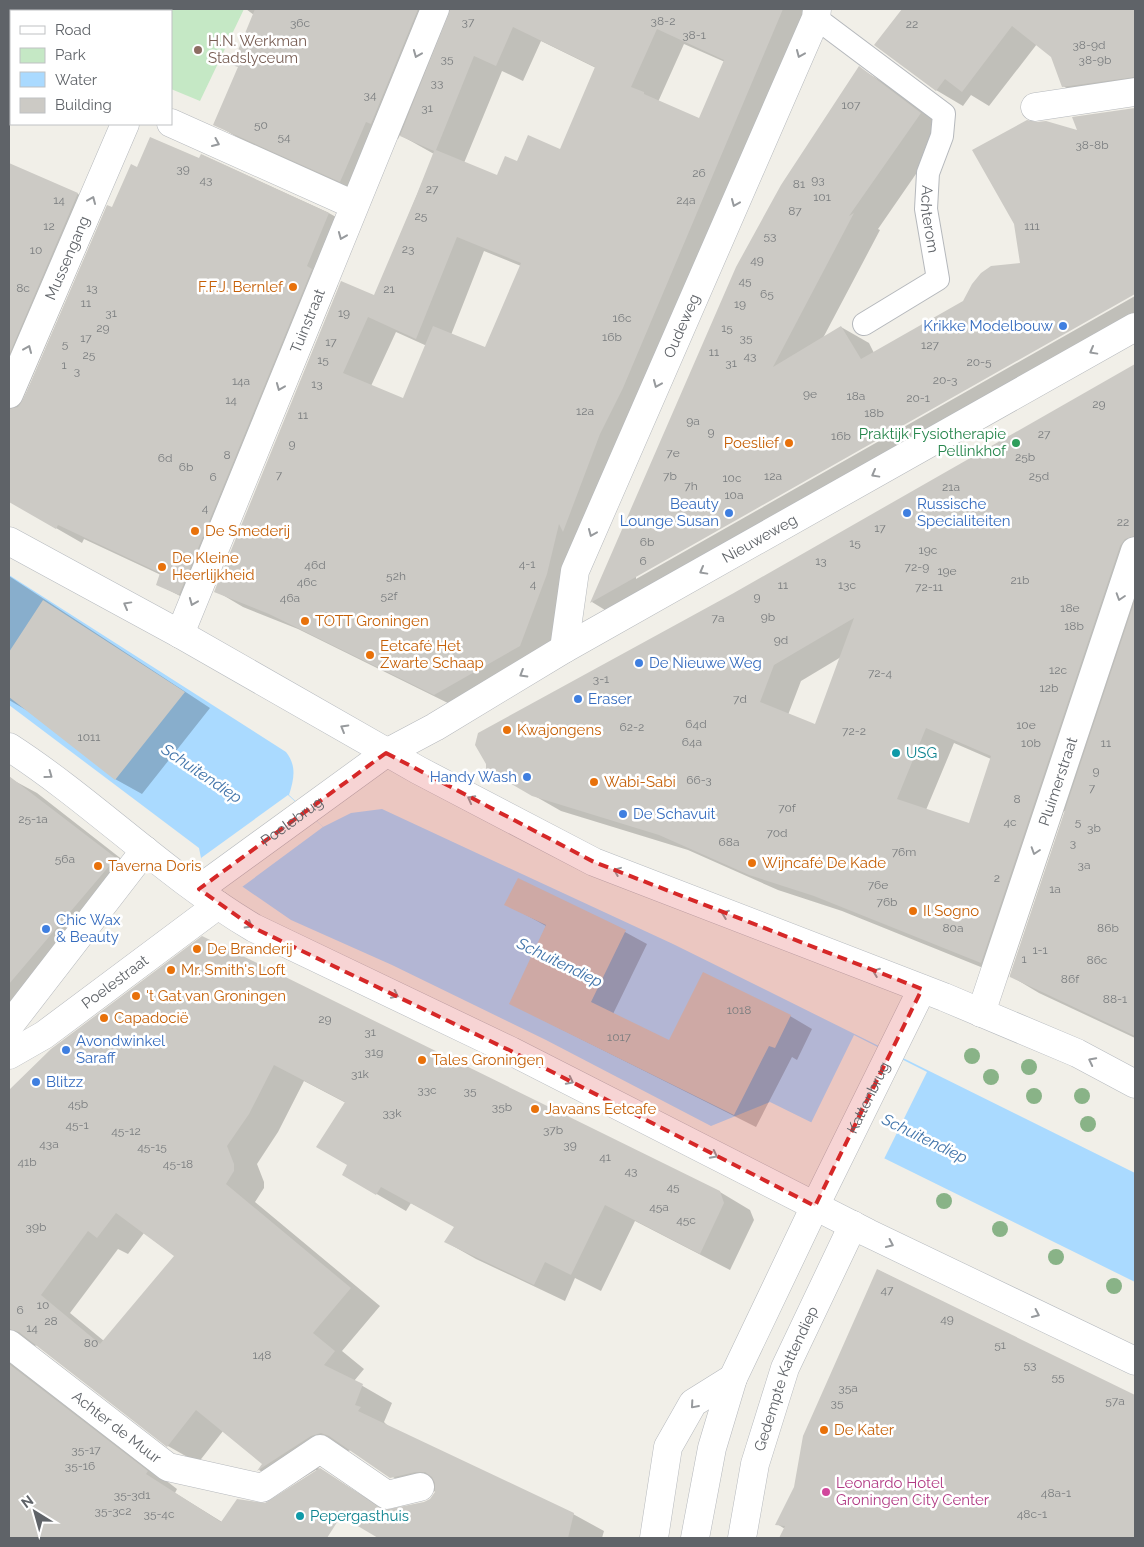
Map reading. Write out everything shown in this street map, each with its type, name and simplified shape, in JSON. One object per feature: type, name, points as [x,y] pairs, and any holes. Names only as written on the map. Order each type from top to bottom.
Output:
[{"type":"street","name":"Tuinstraat","points":[[180,634],[435,9]]},
{"type":"street","name":"Oudeweg","points":[[564,649],[576,571],[816,14]]},
{"type":"street","points":[[1034,107],[1135,92]]},
{"type":"street","points":[[172,123],[354,205]]},
{"type":"street","name":"Mussengang","points":[[9,394],[125,125]]},
{"type":"street","name":"Nieuweweg","points":[[386,753],[435,728],[564,649],[1135,328]]},
{"type":"street","points":[[9,541],[180,634],[386,753],[543,838],[594,862],[981,1013],[1077,1053],[1135,1084]]},
{"type":"street","name":"Pluimerstraat","points":[[981,1013],[1135,551]]},
{"type":"street","points":[[9,747],[57,781],[145,850],[211,890],[254,928],[511,1051],[853,1226],[1135,1361]]},
{"type":"street","name":"Poelebrug","points":[[211,890],[306,811],[386,753]]},
{"type":"street","points":[[9,1026],[145,850]]},
{"type":"street","name":"Poelestraat","points":[[9,1055],[44,1035],[211,890]]},
{"type":"street","name":"Kattenbrug","points":[[815,1206],[922,989]]},
{"type":"street","points":[[695,1538],[712,1448],[733,1378],[815,1206]]},
{"type":"street","name":"Gedempte Kattendiep","points":[[742,1538],[755,1464],[785,1368],[853,1226]]},
{"type":"street","name":"Achter de Muur","points":[[9,1344],[168,1467],[262,1488],[320,1449],[387,1495],[420,1487]]},
{"type":"street","points":[[654,1538],[668,1447],[693,1403],[733,1378]]},
{"type":"lane","name":"Achterom","points":[[816,14],[944,114],[942,136],[928,173],[926,210],[938,279],[864,324]]},
{"type":"highlighted area","points":[[386,753],[594,862],[922,989],[815,1206],[511,1051],[254,928],[199,889]]},
{"type":"green space","name":"H.N. Werkman Stadslyceum","points":[[244,9],[200,101],[172,89],[172,10],[58,10]]},
{"type":"water","name":"Schuitendiep","points":[[9,575],[286,752],[292,762],[294,773],[289,795],[323,827],[351,813],[382,809],[673,944],[1135,1173],[1135,1282],[770,1102],[711,1126],[546,1040],[392,965],[291,920],[201,858],[199,848],[9,705]]},
{"type":"pier","points":[[288,795],[323,827],[242,887],[233,884],[207,865],[201,858]]},
{"type":"pier","points":[[854,1035],[927,1072],[884,1159],[811,1123]]},
{"type":"building","points":[[255,9],[418,9],[371,124],[366,122],[340,182],[213,125],[238,67],[232,65]]},
{"type":"building","points":[[450,9],[783,9],[623,388],[600,434],[563,532],[559,524],[547,574],[520,646],[434,695],[269,614],[214,592],[341,281],[374,295],[417,194],[434,151],[400,136]],"holes":[[[513,27],[595,67],[560,149],[528,135],[517,161],[505,156],[497,175],[436,150],[474,56],[496,66]],[[657,29],[724,60],[699,118],[631,87]],[[457,237],[521,263],[485,347],[433,326],[403,398],[343,373],[368,317],[416,339]]]},
{"type":"building","points":[[902,9],[1135,9],[1135,77],[1062,87],[1051,57],[1012,26],[962,92],[945,79],[936,91],[874,45]]},
{"type":"building","points":[[859,66],[921,113],[849,216],[854,213],[773,367],[841,326],[861,359],[963,301],[972,284],[981,273],[991,266],[1020,263],[1014,224],[972,150],[1027,120],[1046,121],[1077,130],[1072,117],[1135,108],[1135,294],[590,603],[736,267],[781,185]]},
{"type":"building","points":[[150,137],[199,158],[201,154],[329,213],[307,266],[312,269],[179,595],[156,585],[160,573],[58,525],[56,529],[9,502],[9,409],[18,407],[23,400],[107,205],[112,207],[131,164],[137,167]]},
{"type":"building","points":[[9,163],[78,193],[9,355]]},
{"type":"building","points":[[1135,364],[1135,536],[1125,539],[1120,546],[981,963],[814,896],[749,875],[659,835],[532,796],[486,769],[486,764],[475,745],[478,733],[732,594]],"holes":[[[854,618],[815,724],[760,702],[774,665]],[[926,728],[991,756],[969,823],[897,799]]]},
{"type":"building","points":[[43,600],[185,692],[115,780],[9,697],[9,652]]},
{"type":"building","points":[[1135,600],[1135,1036],[1010,977],[1010,975]]},
{"type":"building","points":[[9,776],[116,858],[9,984]]},
{"type":"building","points":[[518,878],[626,930],[591,1002],[669,1040],[703,972],[791,1015],[775,1048],[769,1046],[734,1115],[509,1004],[546,925],[504,905]]},
{"type":"building","points":[[202,936],[720,1191],[724,1203],[700,1254],[605,1205],[571,1275],[545,1262],[534,1285],[444,1242],[454,1227],[381,1187],[376,1195],[342,1175],[347,1165],[316,1147],[345,1102],[274,1065],[249,1114],[227,1146],[234,1164],[234,1171],[226,1184],[351,1288],[313,1333],[335,1351],[324,1365],[363,1384],[355,1405],[361,1407],[358,1411],[574,1513],[568,1538],[378,1538],[341,1516],[327,1538],[9,1538],[9,1364],[148,1471],[146,1474],[221,1522],[237,1499],[265,1503],[320,1468],[384,1510],[424,1502],[430,1499],[435,1492],[435,1483],[432,1477],[425,1472],[416,1472],[390,1478],[329,1436],[321,1433],[311,1436],[257,1471],[262,1464],[196,1410],[167,1447],[19,1332],[9,1329],[9,1090],[51,1049]],"holes":[[[116,1213],[174,1256],[100,1344],[41,1295],[88,1231],[97,1238]]]},
{"type":"building","points":[[877,1269],[1135,1395],[1135,1538],[779,1538],[785,1526],[775,1525],[794,1487],[803,1436]]},
{"type":"place","name":"H.N. Werkman Stadslyceum","points":[[198,50]]},
{"type":"place","name":"F.F.J. Bernlef","points":[[293,287]]},
{"type":"place","name":"Krikke Modelbouw","points":[[1063,326]]},
{"type":"place","name":"Poeslief","points":[[789,443]]},
{"type":"place","name":"Praktijk Fysiotherapie Pellinkhof","points":[[1016,443]]},
{"type":"place","name":"Beauty Lounge Susan","points":[[729,513]]},
{"type":"place","name":"Russische Specialiteiten","points":[[907,513]]},
{"type":"place","name":"De Smederij","points":[[195,531]]},
{"type":"place","name":"De Kleine Heerlijkheid","points":[[162,567]]},
{"type":"place","name":"TOTT Groningen","points":[[305,621]]},
{"type":"place","name":"Eetcafé Het Zwarte Schaap","points":[[370,655]]},
{"type":"place","name":"De Nieuwe Weg","points":[[639,663]]},
{"type":"place","name":"Eraser","points":[[578,699]]},
{"type":"place","name":"Kwajongens","points":[[507,730]]},
{"type":"place","name":"USG","points":[[896,753]]},
{"type":"place","name":"Handy Wash","points":[[527,777]]},
{"type":"place","name":"Wabi-Sabi","points":[[594,782]]},
{"type":"place","name":"De Schavuit","points":[[623,814]]},
{"type":"place","name":"Wijncafé De Kade","points":[[752,863]]},
{"type":"place","name":"Taverna Doris","points":[[98,866]]},
{"type":"place","name":"Il Sogno","points":[[913,911]]},
{"type":"place","name":"Chic Wax & Beauty","points":[[46,929]]},
{"type":"place","name":"De Branderij","points":[[197,949]]},
{"type":"place","name":"Mr. Smith's Loft","points":[[171,970]]},
{"type":"place","name":"'t Gat van Groningen","points":[[136,996]]},
{"type":"place","name":"Capadocië","points":[[104,1018]]},
{"type":"place","name":"Avondwinkel Saraff","points":[[66,1050]]},
{"type":"place","name":"Tales Groningen","points":[[422,1060]]},
{"type":"place","name":"Blitzz","points":[[36,1082]]},
{"type":"place","name":"Javaans Eetcafe","points":[[535,1109]]},
{"type":"place","name":"De Kater","points":[[824,1430]]},
{"type":"place","name":"Leonardo Hotel Groningen City Center","points":[[826,1492]]},
{"type":"place","name":"Pepergasthuis","points":[[300,1516]]}]
